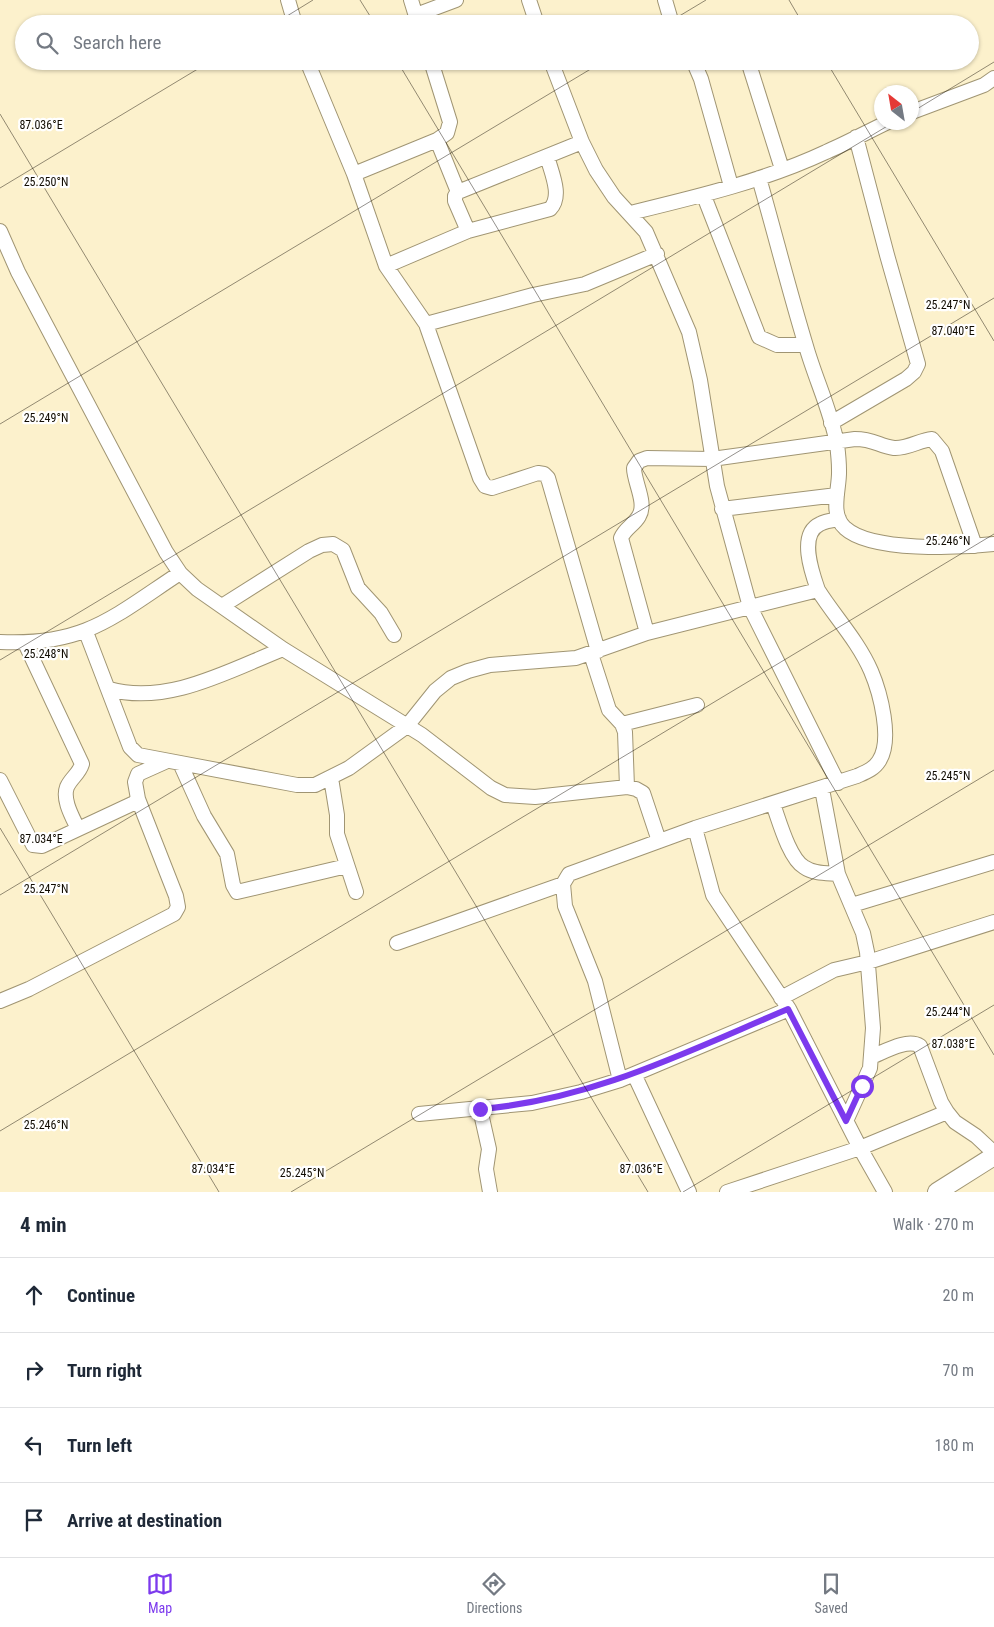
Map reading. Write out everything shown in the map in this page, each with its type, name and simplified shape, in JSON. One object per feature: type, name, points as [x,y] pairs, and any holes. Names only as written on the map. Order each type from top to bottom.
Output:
[{"type":"street","points":[[288,0],[292,15]]},
{"type":"street","points":[[411,0],[416,15]]},
{"type":"street","points":[[425,15],[456,0]]},
{"type":"street","points":[[529,0],[534,15]]},
{"type":"street","points":[[664,0],[669,15]]},
{"type":"street","points":[[311,70],[354,174],[386,266],[426,324],[480,478],[485,486],[499,486],[538,473],[544,474],[548,478],[609,710],[622,724],[627,743],[627,787]]},
{"type":"street","points":[[354,174],[437,140],[447,133],[450,122],[434,70]]},
{"type":"street","points":[[554,70],[582,142],[605,185],[646,232],[690,332],[722,509],[750,607],[838,783]]},
{"type":"street","points":[[697,70],[731,186]]},
{"type":"street","points":[[751,70],[782,169]]},
{"type":"street","points":[[919,109],[984,85],[994,78]]},
{"type":"street","points":[[630,213],[704,196],[759,178],[826,152],[874,129]]},
{"type":"street","points":[[830,424],[906,379],[918,364],[856,137]]},
{"type":"street","points":[[437,140],[458,192]]},
{"type":"street","points":[[468,231],[454,201],[454,196],[458,192],[582,142]]},
{"type":"street","points":[[386,266],[468,231],[550,209],[556,203],[557,195],[547,156]]},
{"type":"street","points":[[759,178],[805,345],[836,442],[840,471],[836,509],[839,519],[845,528],[876,542],[901,546],[993,546]]},
{"type":"street","points":[[704,196],[759,336],[777,345],[805,345]]},
{"type":"street","points":[[0,231],[18,272],[166,552],[180,573],[197,589],[283,649],[407,726],[491,788],[505,795],[534,797],[627,787],[643,793],[659,841]]},
{"type":"street","points":[[426,324],[532,295],[584,284],[657,254]]},
{"type":"street","points":[[647,634],[621,538],[624,530],[638,518],[641,510],[634,468],[640,461],[647,458],[712,459],[865,439],[893,448],[932,439],[942,451],[974,546]]},
{"type":"street","points":[[722,509],[837,495]]},
{"type":"street","points":[[620,1080],[595,981],[565,906],[563,884],[569,874],[695,828],[822,789],[871,770],[879,761],[884,749],[885,732],[877,687],[871,670],[818,590],[813,576],[809,537],[812,530],[819,524],[839,519]]},
{"type":"street","points":[[222,606],[309,550],[322,545],[334,544],[343,550],[358,588],[381,613],[394,635]]},
{"type":"street","points":[[0,642],[47,642],[86,632],[107,621],[180,573]]},
{"type":"street","points":[[86,632],[130,747],[138,755],[297,786],[315,785],[331,778],[407,726],[435,691],[451,678],[468,671],[490,665],[576,658],[647,634],[818,590]]},
{"type":"street","points":[[25,643],[82,764],[80,771],[67,787],[66,796],[78,829]]},
{"type":"street","points":[[109,690],[126,694],[144,695],[166,691],[214,676],[283,649]]},
{"type":"street","points":[[622,724],[697,705]]},
{"type":"street","points":[[0,1001],[29,989],[174,914],[178,906],[176,896],[138,799],[135,782],[138,774],[174,762]]},
{"type":"street","points":[[174,762],[227,854],[233,886],[237,892],[347,866]]},
{"type":"street","points":[[331,778],[337,815],[337,834],[356,892]]},
{"type":"street","points":[[0,780],[33,845],[42,846],[134,803],[138,799]]},
{"type":"street","points":[[822,789],[838,874],[863,934],[868,962],[873,1028],[870,1068],[846,1121]]},
{"type":"street","points":[[773,804],[792,853],[802,866],[819,873],[838,874]]},
{"type":"street","points":[[695,828],[713,895],[785,1004],[885,1192]]},
{"type":"street","points":[[852,905],[994,862]]},
{"type":"street","points":[[397,943],[563,884]]},
{"type":"street","points":[[419,1114],[532,1103],[620,1080],[785,1004],[822,975],[994,922]]},
{"type":"street","points":[[871,1058],[908,1043],[916,1043],[923,1052],[941,1102],[947,1112],[955,1122],[976,1136],[994,1155],[937,1192]]},
{"type":"street","points":[[634,1074],[689,1192]]},
{"type":"street","points":[[480,1109],[489,1149],[486,1169],[490,1192]]},
{"type":"street","points":[[727,1192],[860,1148],[947,1112]]},
{"type":"route","points":[[480,1109],[532,1103],[603,1086],[788,1009],[846,1121],[862,1086]]}]
